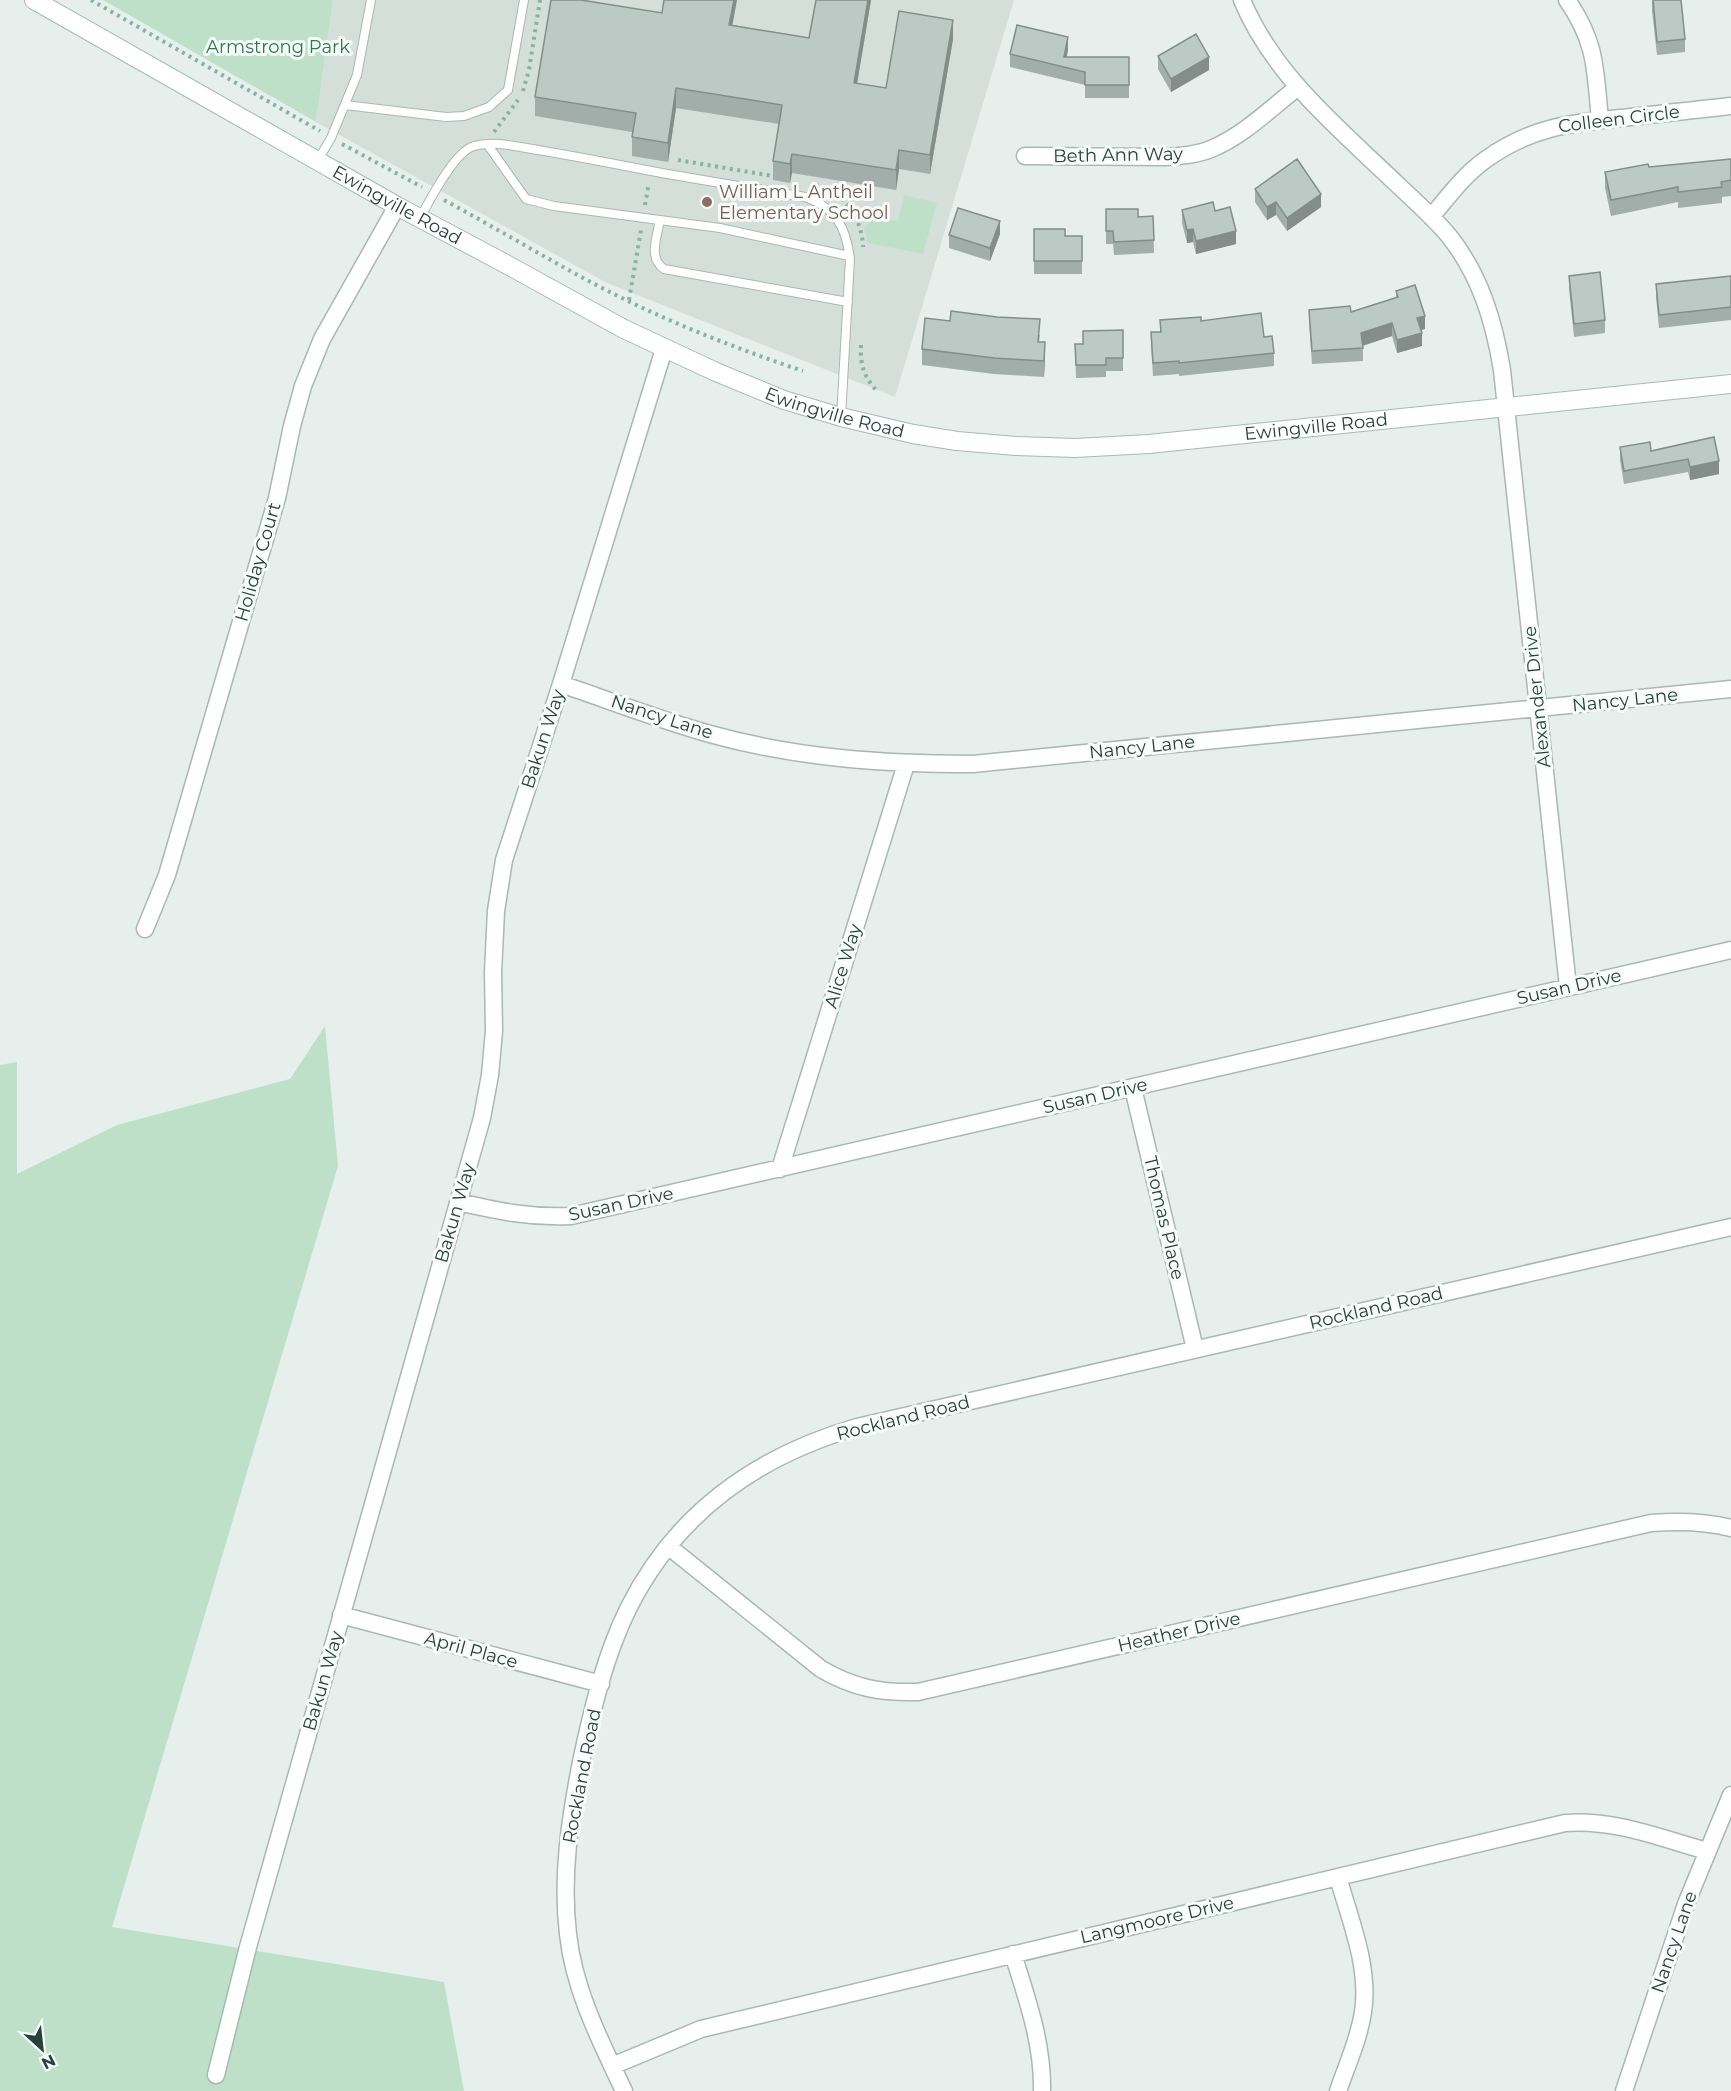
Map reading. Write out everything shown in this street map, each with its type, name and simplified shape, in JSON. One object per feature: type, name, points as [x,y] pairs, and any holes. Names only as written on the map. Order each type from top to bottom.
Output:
[{"type":"main road","name":"Ewingville Road","points":[[34,0],[397,206],[664,349],[784,400],[841,417],[913,434],[957,441],[1016,446],[1075,448],[1149,444],[1731,384]]},
{"type":"street","points":[[1242,0],[1268,48],[1298,87],[1449,236],[1484,296],[1497,335],[1507,406]]},
{"type":"street","points":[[1567,0],[1581,20],[1590,42],[1600,120]]},
{"type":"street","name":"Beth Ann Way","points":[[1025,156],[1165,158],[1187,156],[1210,149],[1234,137],[1298,87]]},
{"type":"street","name":"Colleen Circle","points":[[1431,217],[1462,180],[1483,162],[1509,144],[1538,132],[1558,126],[1600,120],[1731,106]]},
{"type":"street","name":"Holiday Court","points":[[145,929],[167,875],[184,818],[277,498],[303,386],[322,339],[397,206]]},
{"type":"street","name":"Bakun Way","points":[[216,2074],[248,1947],[482,1118],[490,1075],[494,1031],[493,972],[496,911],[504,860],[561,684],[664,349]]},
{"type":"street","name":"Alexander Drive","points":[[1507,406],[1568,987]]},
{"type":"street","name":"Nancy Lane","points":[[561,684],[720,736],[781,750],[840,759],[906,764],[973,764],[1731,689]]},
{"type":"street","name":"Alice Way","points":[[780,1169],[906,764]]},
{"type":"street","name":"Susan Drive","points":[[458,1202],[514,1215],[540,1218],[571,1216],[1731,950]]},
{"type":"street","name":"Thomas Place","points":[[1133,1088],[1195,1349]]},
{"type":"street","name":"Rockland Road","points":[[624,2091],[588,2013],[575,1974],[568,1934],[565,1893],[575,1793],[587,1732],[615,1639],[629,1607],[647,1575],[668,1546],[723,1492],[774,1459],[822,1438],[857,1427],[1731,1227]]},
{"type":"street","name":"Heather Drive","points":[[668,1546],[821,1669],[864,1689],[901,1693],[918,1692],[1651,1523],[1681,1521],[1731,1528]]},
{"type":"street","name":"April Place","points":[[341,1615],[601,1684]]},
{"type":"street","name":"Nancy Lane","points":[[1624,2091],[1686,1904],[1731,1795]]},
{"type":"street","name":"Langmoore Drive","points":[[612,2066],[701,2029],[1565,1823],[1587,1821],[1611,1824],[1707,1851]]},
{"type":"street","points":[[1338,1877],[1363,1965],[1365,1990],[1358,2034],[1338,2091]]},
{"type":"street","points":[[1013,1954],[1039,2040],[1043,2070],[1042,2091]]},
{"type":"lane","points":[[318,160],[332,138],[357,75],[371,0]]},
{"type":"lane","points":[[345,105],[446,117],[464,116],[489,107],[508,90],[524,0]]},
{"type":"lane","points":[[487,144],[526,199],[554,206],[720,228],[849,256]]},
{"type":"lane","points":[[420,218],[461,155],[472,146],[487,144],[515,146],[591,159],[647,171],[805,197],[818,202],[831,210],[845,233],[849,256],[841,417]]},
{"type":"lane","points":[[660,220],[654,258],[664,269],[848,303]]},
{"type":"path","points":[[668,158],[773,176]]},
{"type":"shaded area","name":"William L Antheil Elementary School","points":[[333,0],[1014,0],[895,397],[607,283],[316,122]]},
{"type":"green space","name":"Armstrong Park","points":[[103,0],[333,0],[316,122]]},
{"type":"green space","points":[[904,195],[937,203],[923,254],[868,243],[864,228],[876,217],[898,221]]},
{"type":"green space","points":[[325,1026],[338,1166],[112,1927],[444,1982],[464,2091],[0,2091],[0,1065],[17,1062],[17,1174],[117,1125],[290,1079]]},
{"type":"building","points":[[551,0],[581,0],[662,13],[664,0],[734,0],[729,25],[809,38],[816,0],[868,0],[854,83],[886,88],[899,11],[953,20],[930,155],[899,150],[896,170],[792,154],[790,164],[773,161],[782,105],[676,88],[668,143],[632,137],[636,113],[535,97]]},
{"type":"building","points":[[1653,0],[1681,0],[1685,39],[1657,42]]},
{"type":"building","points":[[1017,25],[1068,37],[1064,57],[1129,57],[1129,85],[1085,85],[1085,72],[1010,54]]},
{"type":"building","points":[[1196,34],[1209,57],[1171,79],[1158,56]]},
{"type":"building","points":[[1297,159],[1321,194],[1287,218],[1276,202],[1267,207],[1255,189]]},
{"type":"building","points":[[1731,159],[1731,180],[1721,182],[1722,187],[1678,192],[1678,187],[1611,200],[1605,172],[1648,164],[1649,167]]},
{"type":"building","points":[[1213,202],[1215,211],[1230,207],[1236,231],[1196,241],[1193,229],[1187,230],[1182,210]]},
{"type":"building","points":[[958,208],[1000,221],[990,248],[949,235]]},
{"type":"building","points":[[1106,209],[1138,209],[1138,217],[1153,216],[1154,240],[1114,242],[1113,231],[1106,231]]},
{"type":"building","points":[[1034,229],[1065,229],[1065,236],[1082,236],[1082,261],[1034,261]]},
{"type":"building","points":[[1600,272],[1605,320],[1574,324],[1569,276]]},
{"type":"building","points":[[1731,276],[1731,307],[1659,315],[1656,284]]},
{"type":"building","points":[[1415,285],[1425,316],[1417,318],[1422,333],[1397,340],[1392,323],[1361,333],[1363,348],[1312,351],[1309,310],[1350,306],[1351,312],[1398,297],[1396,291]]},
{"type":"building","points":[[951,311],[997,317],[1040,319],[1038,342],[1045,342],[1044,361],[994,358],[922,349],[925,318],[950,321]]},
{"type":"building","points":[[1261,313],[1264,337],[1272,336],[1274,353],[1179,363],[1179,361],[1153,363],[1151,332],[1161,332],[1160,320],[1201,317],[1201,321]]},
{"type":"building","points":[[1123,330],[1123,358],[1106,358],[1106,365],[1076,365],[1075,344],[1083,344],[1083,331]]},
{"type":"building","points":[[1714,437],[1719,461],[1690,467],[1688,459],[1624,471],[1620,447],[1650,442],[1651,451]]},
{"type":"place","name":"William L Antheil Elementary School","points":[[707,202]]}]
